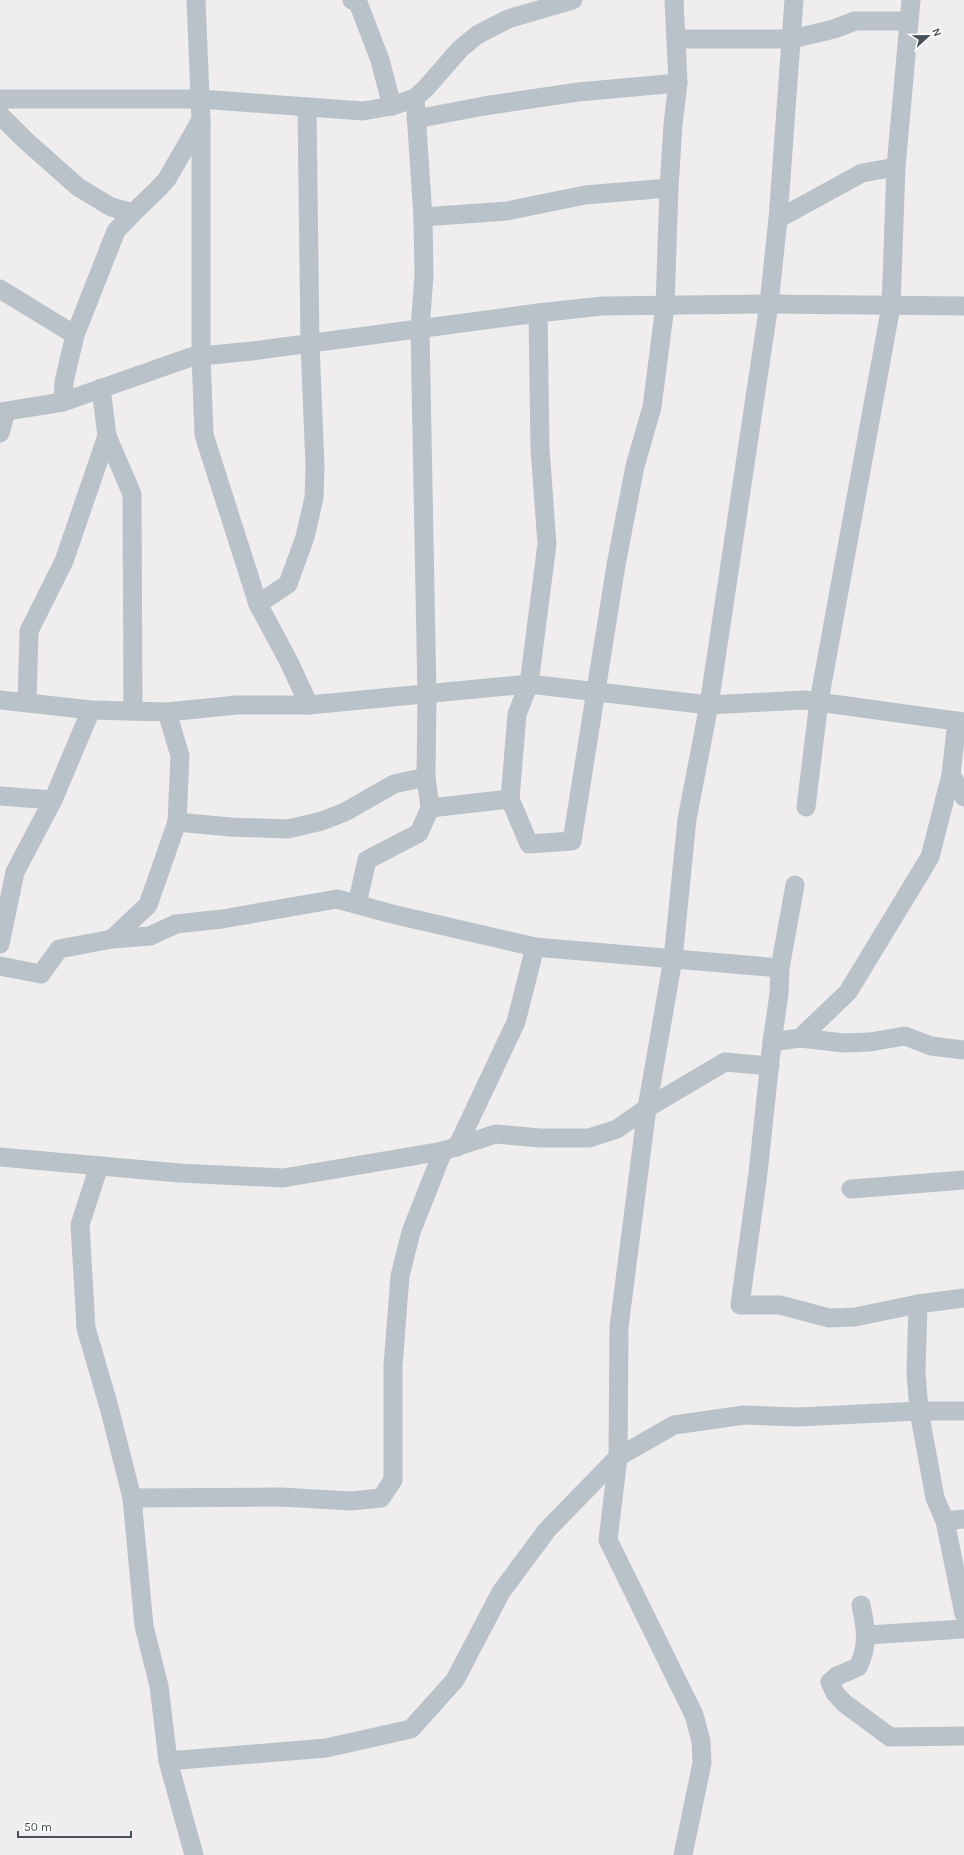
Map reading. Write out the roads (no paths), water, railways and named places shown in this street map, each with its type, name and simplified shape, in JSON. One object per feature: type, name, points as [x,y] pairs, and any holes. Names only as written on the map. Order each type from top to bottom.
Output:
[{"type":"street","points":[[196,0],[201,120],[201,356],[204,435],[258,604],[288,660],[309,705]]},
{"type":"street","points":[[352,0],[357,0],[380,60],[392,106]]},
{"type":"street","points":[[0,99],[200,99],[363,111],[392,106],[415,98],[426,88],[460,48],[477,35],[508,19],[573,0]]},
{"type":"street","points":[[538,313],[540,449],[547,544],[529,684],[517,714],[510,799],[528,844],[572,841],[594,693],[623,523],[635,466],[652,407],[665,306],[673,124],[678,84],[674,0]]},
{"type":"street","points":[[683,1855],[702,1763],[702,1741],[694,1715],[608,1540],[618,1457],[619,1327],[647,1108],[673,959],[688,819],[709,705],[769,304],[778,219],[794,0]]},
{"type":"street","points":[[806,807],[819,701],[891,306],[896,167],[912,0]]},
{"type":"street","points":[[676,39],[792,39],[834,29],[855,20],[909,21]]},
{"type":"street","points":[[416,119],[484,106],[578,92],[678,84]]},
{"type":"street","points":[[357,904],[367,860],[419,833],[430,808],[426,777],[427,695],[420,330],[424,275],[423,217],[415,98]]},
{"type":"street","points":[[258,604],[288,584],[305,537],[314,498],[315,466],[310,344],[307,107]]},
{"type":"street","points":[[0,115],[25,140],[78,187],[111,207],[132,212]]},
{"type":"street","points":[[63,402],[64,382],[76,335],[116,231],[132,212],[158,190],[167,178],[201,120]]},
{"type":"street","points":[[778,219],[862,173],[896,167]]},
{"type":"street","points":[[423,217],[507,211],[585,195],[670,188]]},
{"type":"street","points":[[0,289],[76,335]]},
{"type":"street","points":[[0,433],[3,412],[63,402],[191,357],[310,344],[538,313],[602,306],[769,304],[964,306]]},
{"type":"street","points":[[101,388],[107,436],[132,494],[133,711]]},
{"type":"street","points":[[27,702],[29,631],[64,561],[107,436]]},
{"type":"street","points":[[0,700],[91,710],[167,712],[237,705],[309,705],[427,695],[529,684],[594,693],[709,705],[804,700],[819,701],[961,721],[951,775],[930,856],[848,992],[800,1038]]},
{"type":"street","points":[[0,944],[15,872],[53,800],[91,710]]},
{"type":"street","points":[[112,939],[148,905],[177,822],[180,756],[167,712]]},
{"type":"street","points":[[951,775],[964,797]]},
{"type":"street","points":[[177,822],[230,827],[288,829],[322,821],[345,812],[394,784],[426,777]]},
{"type":"street","points":[[0,796],[53,800]]},
{"type":"street","points":[[430,808],[510,799]]},
{"type":"street","points":[[795,885],[780,968],[779,994],[772,1042],[758,1173],[740,1305],[780,1305],[829,1318],[855,1318],[918,1304],[964,1298]]},
{"type":"street","points":[[0,966],[41,974],[58,949],[112,939],[150,936],[176,924],[222,919],[337,899],[392,914],[535,947],[780,968]]},
{"type":"street","points":[[132,1498],[281,1498],[351,1501],[380,1498],[393,1480],[394,1366],[400,1276],[411,1232],[450,1149],[516,1022],[535,947]]},
{"type":"street","points":[[772,1042],[800,1038],[844,1043],[870,1042],[905,1036],[931,1046],[964,1050]]},
{"type":"street","points":[[0,1157],[179,1173],[283,1178],[450,1149],[496,1134],[540,1138],[589,1138],[617,1129],[647,1108],[725,1062],[770,1066]]},
{"type":"street","points":[[99,1166],[80,1225],[86,1328],[109,1407],[132,1498],[144,1626],[159,1686],[168,1761],[194,1855]]},
{"type":"street","points":[[851,1189],[964,1180]]},
{"type":"street","points":[[918,1304],[916,1372],[919,1410],[935,1498],[945,1521],[964,1614]]},
{"type":"street","points":[[168,1761],[326,1748],[411,1729],[455,1680],[501,1592],[547,1530],[618,1457],[674,1425],[744,1415],[799,1417],[919,1410],[964,1411]]},
{"type":"street","points":[[945,1521],[964,1519]]},
{"type":"street","points":[[861,1605],[867,1635],[864,1656],[858,1667],[837,1676],[830,1682],[835,1694],[844,1704],[890,1737],[964,1736]]},
{"type":"street","points":[[867,1635],[964,1629]]}]
